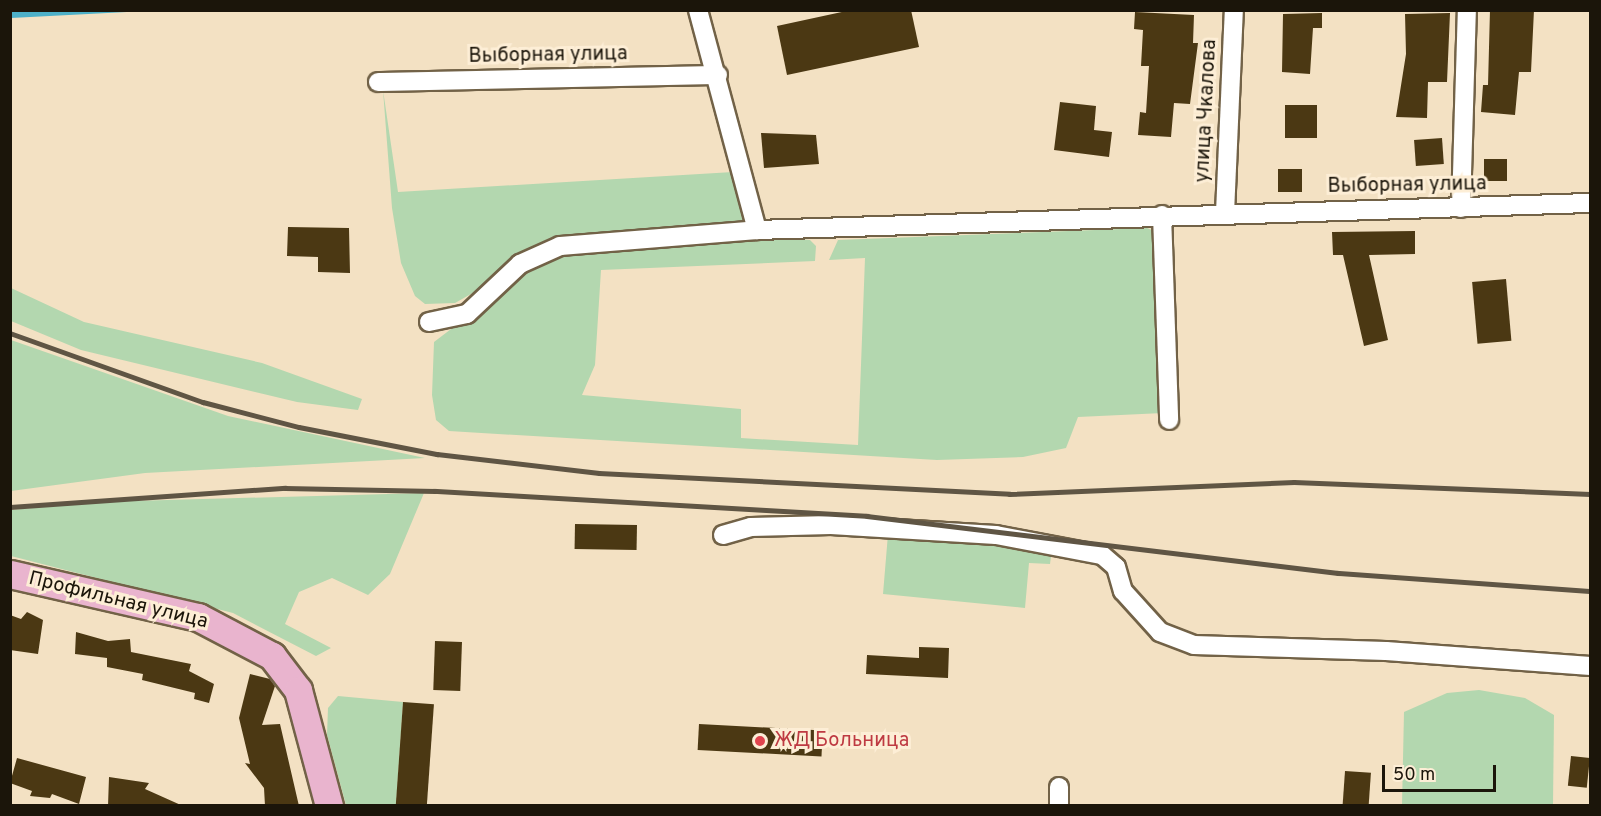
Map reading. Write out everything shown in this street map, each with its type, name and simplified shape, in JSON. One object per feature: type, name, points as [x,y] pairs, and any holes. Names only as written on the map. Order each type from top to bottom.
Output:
[{"type":"main road","name":"Профильная улица","points":[[10,574],[198,617],[272,656],[298,690],[329,806]]},
{"type":"street","points":[[698,10],[718,75],[757,230]]},
{"type":"street","name":"улица Чкалова","points":[[1225,213],[1234,10]]},
{"type":"street","points":[[1461,208],[1467,10]]},
{"type":"street","name":"Выборная улица","points":[[378,82],[718,75]]},
{"type":"street","name":"Выборная улица","points":[[429,322],[467,314],[520,264],[560,246],[757,230],[1162,215],[1590,203]]},
{"type":"street","points":[[1162,215],[1169,420]]},
{"type":"street","points":[[723,535],[749,527],[831,525],[996,535],[1102,555],[1114,565],[1124,591],[1160,632],[1194,645],[1386,651],[1590,666]]},
{"type":"street","points":[[1059,787],[1059,806]]},
{"type":"green space","points":[[383,90],[398,192],[733,172],[746,222],[552,239],[519,253],[478,290],[455,303],[425,304],[415,296],[401,263],[392,208]]},
{"type":"green space","points":[[1147,228],[1154,231],[1163,413],[1078,417],[1066,448],[1023,457],[937,460],[449,431],[436,420],[432,395],[434,342],[551,253],[772,237],[810,240],[816,246],[815,261],[601,270],[595,365],[582,395],[741,409],[741,438],[858,445],[865,258],[829,260],[838,240]]},
{"type":"green space","points":[[11,288],[84,322],[262,363],[362,399],[358,410],[297,402],[81,350],[11,321]]},
{"type":"green space","points":[[11,340],[228,416],[425,458],[145,473],[11,491]]},
{"type":"green space","points":[[424,493],[390,574],[368,595],[332,578],[299,592],[285,624],[331,648],[316,656],[233,613],[11,556],[11,510],[96,502]]},
{"type":"green space","points":[[888,534],[1052,549],[1050,564],[1029,563],[1025,608],[883,594]]},
{"type":"green space","points":[[1479,690],[1525,698],[1554,715],[1553,805],[1402,805],[1404,712],[1447,693]]},
{"type":"green space","points":[[338,696],[403,702],[396,805],[346,805],[327,735],[328,708]]},
{"type":"water","points":[[11,10],[146,10],[146,11],[11,18]]},
{"type":"building","points":[[851,10],[911,10],[919,47],[787,75],[777,26]]},
{"type":"building","points":[[1490,10],[1534,10],[1531,72],[1519,72],[1515,115],[1481,112],[1483,85],[1488,85]]},
{"type":"building","points":[[1135,12],[1194,15],[1193,43],[1198,43],[1190,104],[1174,103],[1171,137],[1138,135],[1140,112],[1146,113],[1149,66],[1141,66],[1143,30],[1134,29]]},
{"type":"building","points":[[1322,13],[1322,28],[1313,28],[1310,74],[1282,72],[1283,14]]},
{"type":"building","points":[[1450,13],[1447,82],[1428,82],[1427,118],[1396,117],[1406,54],[1405,14]]},
{"type":"building","points":[[1060,102],[1096,106],[1094,130],[1112,132],[1109,157],[1054,150]]},
{"type":"building","points":[[1285,105],[1317,105],[1317,138],[1285,138]]},
{"type":"building","points":[[761,133],[816,135],[819,164],[764,168]]},
{"type":"building","points":[[1442,138],[1444,164],[1416,166],[1414,140]]},
{"type":"building","points":[[1484,159],[1507,159],[1507,181],[1484,181]]},
{"type":"building","points":[[1278,169],[1302,169],[1302,192],[1278,192]]},
{"type":"building","points":[[288,227],[349,228],[350,273],[318,272],[318,257],[287,256]]},
{"type":"building","points":[[1415,231],[1415,254],[1369,255],[1388,340],[1364,346],[1343,255],[1333,255],[1332,232]]},
{"type":"building","points":[[1506,279],[1511,341],[1478,344],[1472,282]]},
{"type":"building","points":[[575,524],[637,525],[637,550],[575,549]]},
{"type":"building","points":[[27,612],[43,620],[38,654],[10,650],[10,615],[21,619]]},
{"type":"building","points":[[76,632],[108,641],[130,639],[131,652],[191,664],[189,671],[214,684],[209,703],[194,699],[195,693],[142,680],[143,674],[107,667],[107,658],[75,654]]},
{"type":"building","points":[[435,641],[462,642],[460,691],[433,690]]},
{"type":"building","points":[[919,647],[949,648],[948,678],[866,674],[867,655],[919,658]]},
{"type":"building","points":[[250,674],[270,679],[275,686],[262,725],[280,724],[299,806],[265,806],[264,788],[245,763],[250,764],[239,718]]},
{"type":"building","points":[[403,702],[434,704],[427,806],[396,806]]},
{"type":"building","name":"ЖД Больница","points":[[699,724],[823,730],[821,756],[698,750]]},
{"type":"building","points":[[1571,756],[1590,758],[1587,788],[1568,786]]},
{"type":"building","points":[[17,758],[86,777],[79,804],[52,794],[50,798],[30,796],[32,791],[10,783]]},
{"type":"building","points":[[1345,771],[1371,773],[1369,806],[1343,806]]},
{"type":"building","points":[[109,777],[149,783],[145,789],[183,806],[108,806]]},
{"type":"railway","points":[[10,333],[203,402],[299,427],[437,454],[599,473],[1009,494],[1294,482],[1590,494]]},
{"type":"railway","points":[[10,507],[285,488],[435,491],[867,516],[1338,573],[1590,591]]},
{"type":"place","name":"ЖД Больница","points":[[760,741]]}]
